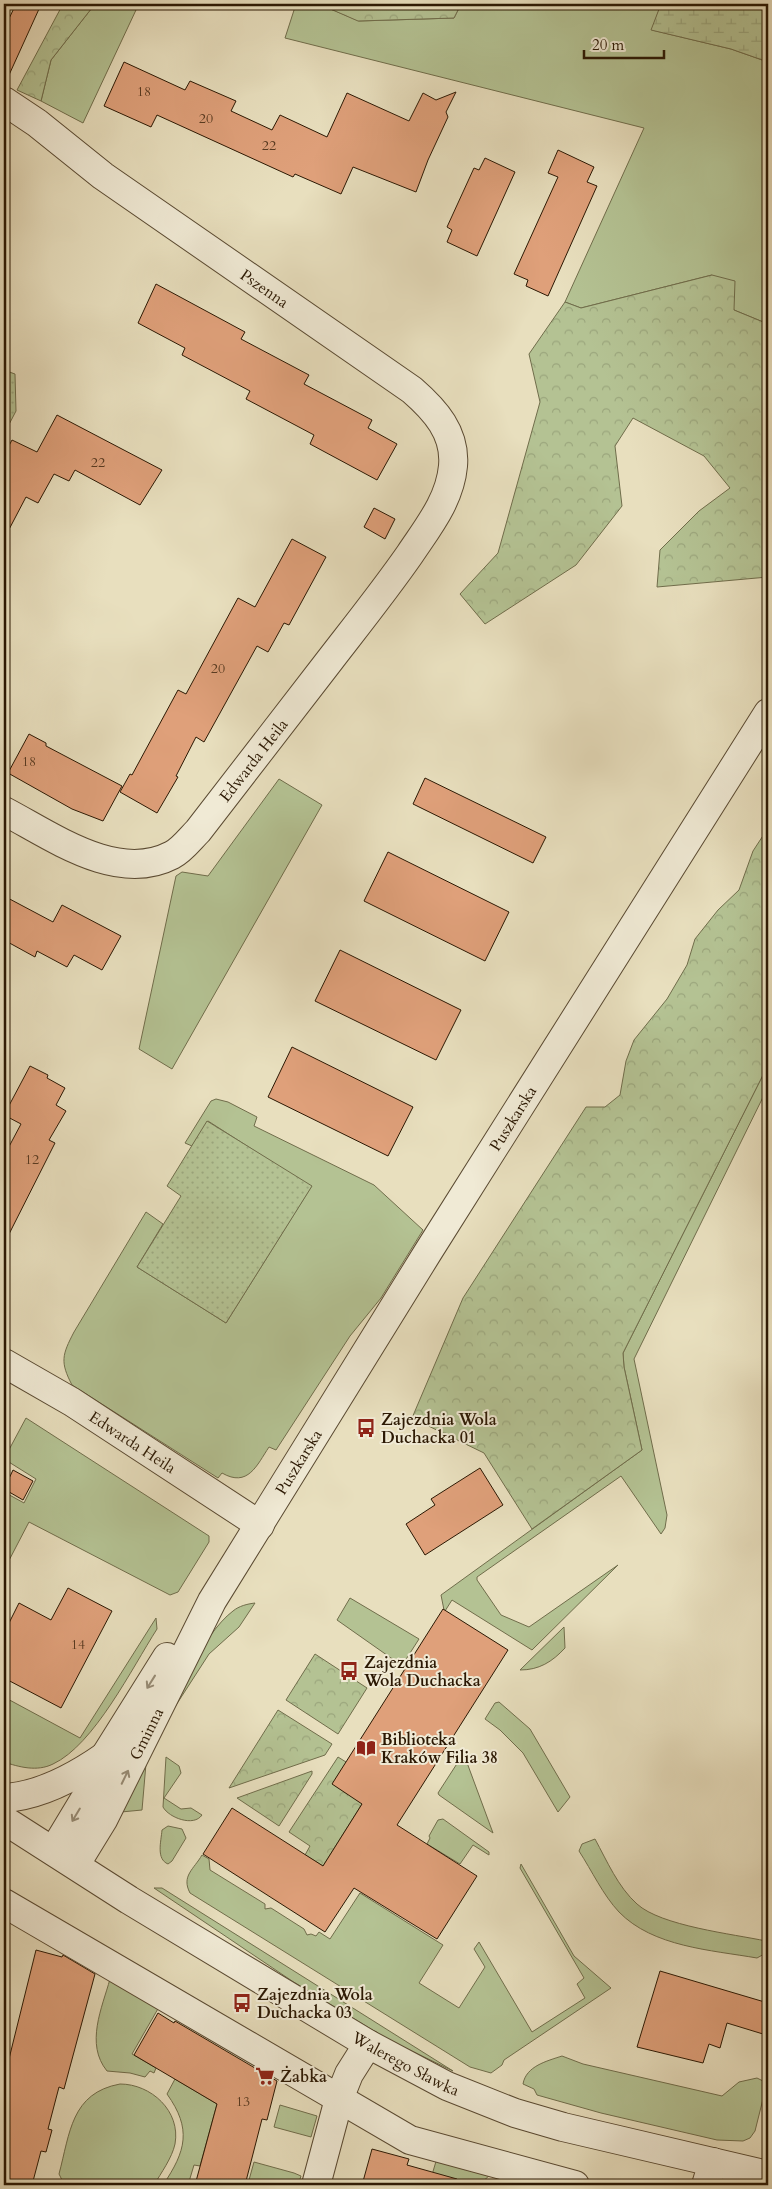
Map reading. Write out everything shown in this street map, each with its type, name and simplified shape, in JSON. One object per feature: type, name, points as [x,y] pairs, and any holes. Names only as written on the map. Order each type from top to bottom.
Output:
[{"type":"street","name":"Pszenna","points":[[4,101],[37,123],[103,176],[412,390],[426,402],[447,430],[452,445],[453,465],[451,478],[446,496],[436,514]]},
{"type":"street","name":"Edwarda Heila","points":[[4,811],[102,860],[136,864],[152,862],[174,854],[198,831],[385,590],[436,514]]},
{"type":"street","name":"Puszkarska","points":[[260,1525],[428,1252],[768,714]]},
{"type":"street","name":"Edwarda Heila","points":[[4,1363],[72,1402],[260,1525]]},
{"type":"street","name":"Gminna","points":[[65,1857],[110,1807],[212,1601],[260,1525]]},
{"type":"street","name":"Gminna","points":[[65,1857],[104,1756],[170,1652],[212,1601]]},
{"type":"street","name":"Gminna","points":[[4,1798],[14,1798],[52,1786],[88,1768],[104,1756]]},
{"type":"street","name":"Walerego Sławka","points":[[4,1820],[65,1857],[129,1900],[368,2044],[447,2086],[515,2113],[590,2134],[710,2174],[768,2175]]},
{"type":"street","points":[[6,1910],[410,2140],[575,2185]]},
{"type":"street","points":[[316,2185],[339,2099],[350,2074],[368,2044]]},
{"type":"green space","points":[[63,4],[95,4],[51,60],[41,101],[17,90]]},
{"type":"green space","points":[[95,4],[123,4],[136,10],[83,123],[41,101],[51,60]]},
{"type":"green space","points":[[296,4],[319,4],[359,21],[454,18],[461,4],[661,4],[652,30],[731,49],[768,62],[768,324],[734,310],[712,275],[581,308],[565,302],[644,128],[285,38]]},
{"type":"green space","points":[[319,4],[461,4],[454,18],[358,21]]},
{"type":"green space","points":[[661,4],[768,4],[768,62],[731,49],[651,30]]},
{"type":"green space","points":[[712,275],[735,281],[734,310],[768,324],[768,577],[657,587],[660,550],[699,511],[730,488],[704,456],[633,418],[615,446],[622,506],[576,565],[485,624],[460,594],[498,553],[540,402],[529,354],[565,302],[581,308]]},
{"type":"green space","points":[[4,370],[15,374],[16,411],[4,434]]},
{"type":"green space","points":[[279,779],[322,805],[172,1069],[139,1049],[176,876],[182,872],[208,876]]},
{"type":"green space","points":[[768,828],[768,1065],[623,1353],[624,1367],[642,1450],[532,1529],[484,1453],[412,1418],[463,1298],[586,1107],[605,1107],[620,1095],[626,1061],[634,1040],[667,999],[687,965],[695,939],[718,910],[739,890],[753,851]]},
{"type":"green space","points":[[768,1065],[768,1087],[634,1359],[667,1515],[665,1528],[661,1534],[621,1476],[477,1577],[477,1580],[501,1615],[529,1627],[618,1565],[532,1650],[452,1600],[445,1611],[441,1595],[642,1450],[624,1367],[623,1353]]},
{"type":"green space","points":[[216,1099],[228,1102],[257,1117],[254,1126],[374,1185],[423,1230],[381,1298],[350,1336],[276,1450],[269,1447],[256,1467],[245,1476],[239,1478],[222,1473],[218,1478],[72,1385],[64,1364],[65,1353],[74,1332],[146,1212],[163,1224],[137,1267],[226,1323],[311,1187],[208,1121],[192,1146],[185,1143],[211,1101]]},
{"type":"green space","points":[[207,1121],[312,1186],[226,1323],[137,1267],[181,1196],[167,1186]]},
{"type":"green space","points":[[26,1418],[209,1536],[209,1542],[178,1592],[170,1595],[29,1522],[4,1570],[4,1492],[24,1503],[36,1479],[4,1459]]},
{"type":"green space","points":[[350,1598],[419,1639],[403,1664],[401,1665],[337,1620]]},
{"type":"green space","points":[[255,1603],[239,1627],[209,1654],[149,1747],[187,1674],[209,1637],[233,1611],[243,1605]]},
{"type":"green space","points":[[156,1618],[157,1629],[111,1704],[83,1740],[68,1754],[53,1764],[41,1768],[28,1768],[4,1762],[4,1697],[80,1738]]},
{"type":"green space","points":[[564,1627],[565,1648],[560,1653],[539,1667],[520,1670]]},
{"type":"green space","points":[[315,1654],[367,1688],[338,1734],[286,1700]]},
{"type":"green space","points":[[499,1702],[530,1729],[570,1797],[558,1812],[523,1753],[500,1730],[485,1719],[495,1703]]},
{"type":"green space","points":[[278,1710],[332,1744],[325,1755],[229,1788]]},
{"type":"green space","points":[[147,1752],[142,1810],[121,1812]]},
{"type":"green space","points":[[166,1757],[179,1766],[181,1773],[164,1798],[181,1809],[191,1808],[202,1815],[198,1819],[188,1821],[176,1818],[170,1815],[163,1807]]},
{"type":"green space","points":[[338,1757],[346,1762],[362,1804],[323,1866],[305,1855],[310,1846],[289,1832]]},
{"type":"green space","points":[[460,1759],[466,1760],[493,1833],[438,1793]]},
{"type":"green space","points":[[312,1771],[312,1774],[279,1826],[237,1798]]},
{"type":"green space","points":[[443,1819],[489,1852],[489,1855],[473,1845],[460,1864],[427,1844],[429,1836],[438,1820]]},
{"type":"green space","points":[[168,1826],[182,1829],[186,1838],[172,1861],[168,1864],[164,1862],[160,1850],[162,1830]]},
{"type":"green space","points":[[595,1839],[624,1890],[637,1904],[648,1912],[680,1924],[766,1941],[768,1947],[766,1953],[757,1958],[702,1949],[665,1940],[633,1924],[619,1912],[608,1898],[579,1851],[582,1844]]},
{"type":"green space","points":[[202,1855],[209,1859],[210,1870],[265,1904],[265,1909],[271,1908],[304,1929],[307,1935],[316,1936],[319,1932],[330,1939],[360,1893],[443,1945],[419,1983],[459,2008],[485,1967],[474,1949],[479,1942],[532,2032],[585,1998],[577,1984],[584,1978],[520,1868],[521,1864],[574,1956],[611,1988],[504,2060],[502,2065],[491,2073],[470,2067],[190,1893],[187,1882],[188,1877]]},
{"type":"green space","points":[[154,1888],[162,1888],[453,2071],[389,2040],[292,1981]]},
{"type":"green space","points":[[110,1979],[159,2007],[132,2054],[156,2068],[154,2073],[150,2071],[145,2077],[130,2073],[107,2071],[100,2060],[96,2038],[97,2026]]},
{"type":"green space","points":[[562,2056],[583,2064],[722,2096],[739,2082],[757,2078],[767,2083],[755,2131],[750,2138],[743,2141],[717,2140],[601,2113],[537,2095],[534,2089],[523,2084],[528,2073],[538,2065]]},
{"type":"green space","points":[[175,2079],[217,2104],[200,2166],[194,2165],[188,2185],[163,2185],[177,2161],[183,2140],[180,2118],[167,2094]]},
{"type":"green space","points":[[120,2084],[132,2085],[153,2094],[168,2111],[176,2132],[174,2149],[166,2165],[154,2185],[75,2185],[63,2182],[59,2174],[75,2117],[91,2096]]},
{"type":"green space","points":[[280,2105],[317,2116],[311,2137],[274,2127]]},
{"type":"green space","points":[[437,2158],[492,2173],[479,2185],[429,2185]]},
{"type":"green space","points":[[254,2162],[301,2176],[298,2185],[259,2185],[259,2183],[249,2180]]},
{"type":"building","points":[[16,4],[27,4],[39,9],[4,86],[4,29]]},
{"type":"building","points":[[124,62],[185,90],[190,81],[236,101],[231,111],[272,130],[280,115],[327,137],[347,93],[409,121],[423,93],[436,100],[456,92],[446,112],[448,117],[428,160],[416,192],[353,167],[341,194],[295,174],[293,177],[157,115],[151,127],[104,106]]},
{"type":"building","points":[[558,150],[594,167],[587,182],[597,186],[548,296],[526,286],[528,280],[514,274],[558,177],[548,173]]},
{"type":"building","points":[[485,158],[515,172],[477,256],[447,242],[452,230],[447,227],[474,168],[479,170]]},
{"type":"building","points":[[156,284],[245,332],[241,339],[309,375],[304,384],[372,420],[368,428],[397,444],[377,480],[310,444],[314,435],[246,399],[250,391],[182,355],[185,348],[138,323]]},
{"type":"building","points":[[57,415],[162,470],[140,505],[75,470],[69,481],[54,474],[38,503],[26,497],[4,539],[4,455],[12,440],[37,452]]},
{"type":"building","points":[[374,508],[395,519],[385,539],[364,527]]},
{"type":"building","points":[[292,539],[326,557],[289,625],[284,623],[268,652],[257,646],[204,742],[196,737],[176,776],[178,777],[157,813],[120,792],[130,774],[132,775],[178,690],[186,694],[238,598],[255,607]]},
{"type":"building","points":[[29,734],[46,743],[46,746],[122,786],[103,821],[72,809],[8,773]]},
{"type":"building","points":[[425,778],[546,837],[533,863],[413,804]]},
{"type":"building","points":[[388,852],[509,912],[485,961],[364,901]]},
{"type":"building","points":[[4,896],[53,922],[62,905],[121,936],[102,970],[74,955],[67,967],[37,951],[35,957],[4,940]]},
{"type":"building","points":[[340,950],[461,1010],[436,1060],[315,1001]]},
{"type":"building","points":[[292,1047],[413,1107],[388,1156],[268,1097]]},
{"type":"building","points":[[30,1066],[48,1075],[47,1078],[65,1088],[56,1105],[66,1111],[49,1140],[55,1143],[4,1244],[4,1156],[21,1124],[4,1115]]},
{"type":"building","points":[[480,1468],[503,1505],[425,1555],[406,1524],[435,1505],[431,1499]]},
{"type":"building","points":[[13,1470],[33,1481],[23,1500],[4,1489]]},
{"type":"building","points":[[68,1588],[112,1611],[61,1708],[4,1678],[4,1633],[19,1603],[51,1620]]},
{"type":"building","points":[[443,1609],[508,1650],[397,1825],[477,1876],[437,1939],[354,1888],[325,1932],[203,1854],[232,1808],[323,1866],[362,1804],[332,1784]]},
{"type":"building","points":[[36,1950],[62,1957],[63,1955],[95,1974],[64,2089],[59,2087],[48,2129],[52,2130],[46,2152],[41,2151],[32,2185],[4,2185],[4,2079]]},
{"type":"building","points":[[660,1971],[768,2003],[768,2018],[763,2034],[727,2023],[720,2048],[709,2044],[703,2063],[637,2047]]},
{"type":"building","points":[[158,2013],[277,2081],[267,2120],[262,2119],[245,2185],[195,2185],[217,2104],[134,2055]]},
{"type":"building","points":[[372,2149],[409,2159],[407,2165],[457,2179],[456,2185],[362,2185]]},
{"type":"place","name":"Zajezdnia Wola Duchacka 01","points":[[366,1428]]},
{"type":"place","name":"Zajezdnia Wola Duchacka","points":[[349,1671]]},
{"type":"place","name":"Biblioteka Kraków Filia 38","points":[[366,1748]]},
{"type":"place","name":"Zajezdnia Wola Duchacka 03","points":[[242,2003]]},
{"type":"place","name":"Żabka","points":[[265,2076]]}]
